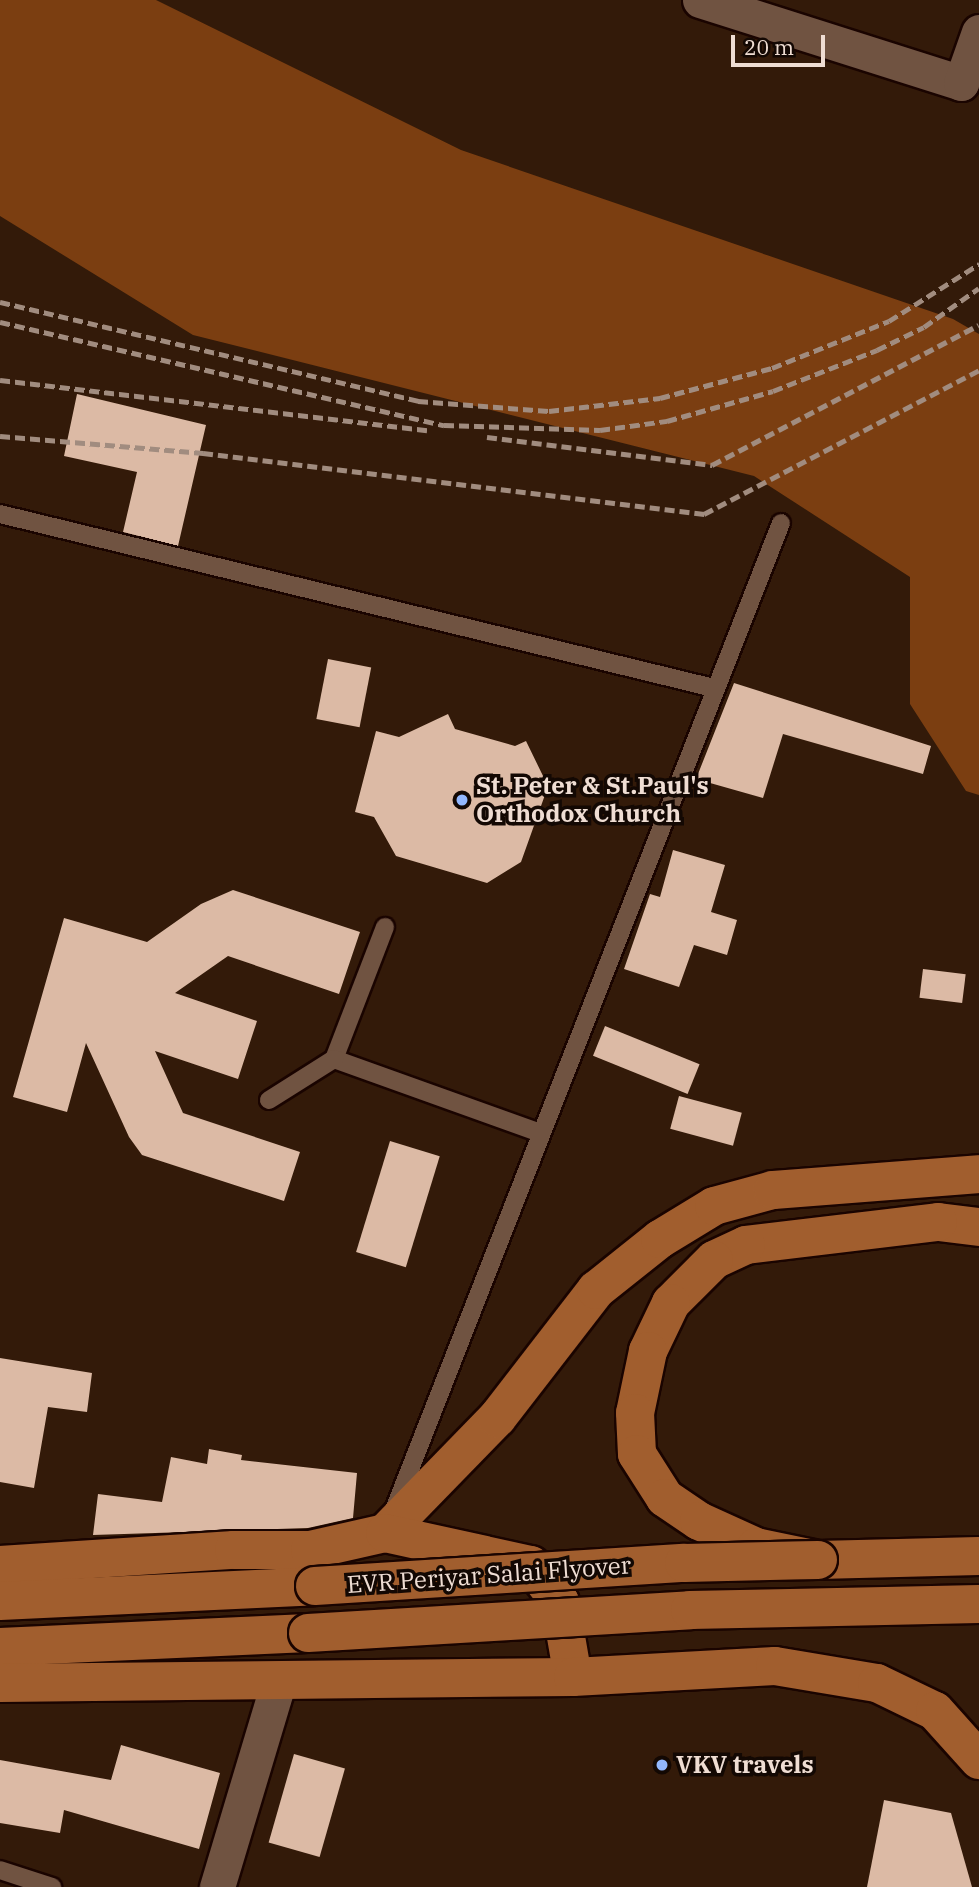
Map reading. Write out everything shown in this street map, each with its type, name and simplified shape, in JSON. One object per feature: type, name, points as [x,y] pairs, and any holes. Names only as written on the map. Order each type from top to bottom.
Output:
[{"type":"main road","points":[[385,1533],[497,1418],[596,1290],[660,1239],[715,1206],[773,1190],[979,1174]]},
{"type":"main road","points":[[818,1560],[755,1546],[699,1521],[665,1498],[637,1454],[635,1413],[648,1351],[671,1303],[714,1260],[746,1245],[937,1222],[979,1227]]},
{"type":"main road","points":[[0,1566],[234,1550],[310,1550],[385,1533],[531,1565],[560,1602],[573,1677]]},
{"type":"main road","name":"EVR Periyar Salai Flyover","points":[[0,1601],[818,1560],[979,1556]]},
{"type":"main road","name":"EVR Periyar Salai Flyover","points":[[0,1647],[690,1610],[979,1604]]},
{"type":"main road","points":[[0,1683],[573,1677],[775,1666],[877,1683],[934,1710],[979,1760]]},
{"type":"street","points":[[700,0],[961,83],[979,32]]},
{"type":"street","points":[[217,1887],[279,1680]]},
{"type":"lane","points":[[0,514],[714,688]]},
{"type":"lane","points":[[385,1533],[714,688],[781,523]]},
{"type":"lane","points":[[269,1100],[334,1059],[385,927]]},
{"type":"lane","points":[[334,1059],[541,1133]]},
{"type":"lane","points":[[0,1870],[52,1887]]},
{"type":"shaded area","points":[[0,0],[156,0],[461,150],[953,319],[979,334],[979,795],[966,791],[910,704],[910,577],[754,476],[193,335],[0,216]]},
{"type":"building","points":[[77,394],[206,425],[178,546],[123,532],[137,472],[64,456]]},
{"type":"building","points":[[328,659],[371,667],[360,727],[316,719]]},
{"type":"building","points":[[734,683],[931,746],[923,774],[783,734],[763,798],[696,779]]},
{"type":"building","points":[[448,714],[455,729],[515,746],[526,741],[544,778],[541,786],[546,792],[521,862],[487,883],[396,856],[374,817],[355,812],[376,731],[399,737]]},
{"type":"building","points":[[673,850],[725,865],[711,912],[737,920],[727,955],[694,945],[679,987],[624,969],[650,894],[660,897]]},
{"type":"building","points":[[233,890],[360,932],[339,994],[228,956],[175,993],[257,1021],[238,1079],[155,1051],[183,1113],[300,1152],[284,1201],[142,1155],[129,1137],[86,1043],[67,1112],[13,1097],[64,918],[147,942],[201,904]]},
{"type":"building","points":[[923,969],[966,974],[962,1003],[919,998]]},
{"type":"building","points":[[605,1026],[700,1064],[688,1094],[593,1056]]},
{"type":"building","points":[[679,1096],[742,1113],[733,1146],[670,1129]]},
{"type":"building","points":[[390,1141],[440,1156],[406,1267],[356,1252]]},
{"type":"building","points":[[0,1358],[92,1373],[87,1412],[48,1407],[34,1488],[0,1482]]},
{"type":"building","points":[[209,1449],[242,1455],[241,1460],[357,1473],[353,1518],[308,1528],[93,1535],[98,1494],[162,1502],[171,1457],[207,1464]]},
{"type":"building","points":[[121,1745],[220,1773],[199,1849],[64,1810],[60,1833],[0,1823],[0,1760],[111,1780]]},
{"type":"building","points":[[294,1754],[345,1769],[320,1857],[269,1842]]},
{"type":"building","points":[[884,1800],[951,1813],[972,1887],[867,1887]]},
{"type":"railway","points":[[0,302],[418,401],[549,411],[660,398],[772,368],[889,321],[979,264]]},
{"type":"railway","points":[[0,322],[444,425],[600,430],[667,421],[773,391],[877,350],[924,327],[979,288]]},
{"type":"railway","points":[[487,437],[712,465],[979,325]]},
{"type":"railway","points":[[0,436],[203,453],[704,514],[979,370]]},
{"type":"railway","points":[[0,380],[427,430]]},
{"type":"place","name":"St. Peter & St.Paul's Orthodox Church","points":[[462,800]]},
{"type":"place","name":"VKV travels","points":[[662,1765]]}]
